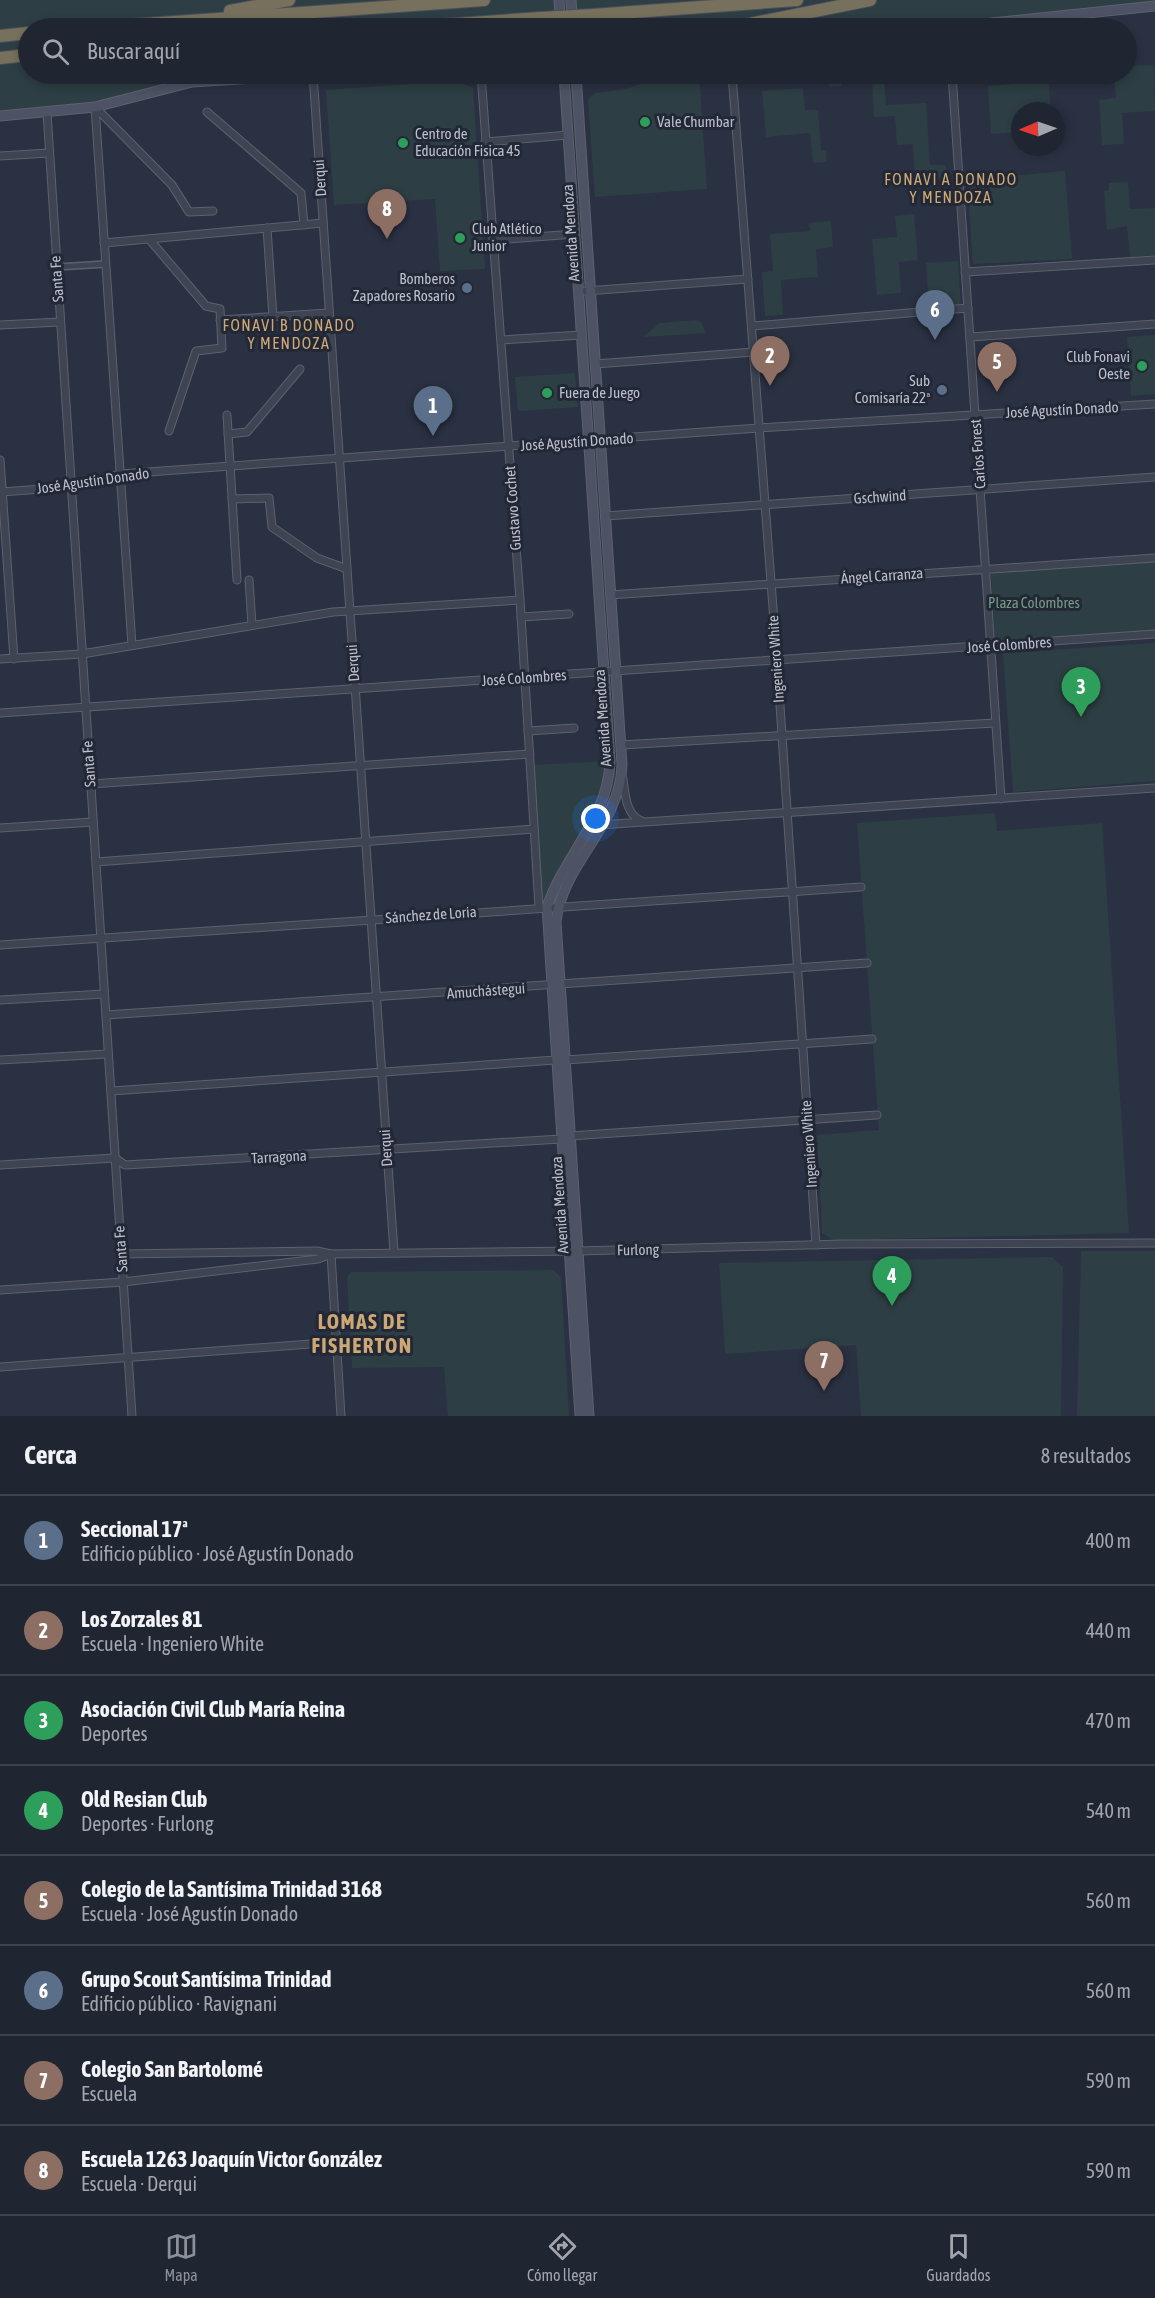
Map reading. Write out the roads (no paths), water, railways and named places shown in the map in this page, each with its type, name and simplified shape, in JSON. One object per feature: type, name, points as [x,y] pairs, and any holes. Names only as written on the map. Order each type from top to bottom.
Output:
[{"type":"highway","points":[[180,18],[289,0]]},
{"type":"highway","points":[[228,18],[484,0]]},
{"type":"highway","points":[[542,18],[797,0]]},
{"type":"highway","points":[[774,18],[870,0]]},
{"type":"highway","points":[[0,36],[18,34]]},
{"type":"highway","points":[[0,58],[18,56]]},
{"type":"main road","points":[[559,0],[560,18]]},
{"type":"main road","points":[[571,0],[572,18]]},
{"type":"main road","points":[[1042,18],[1155,6]]},
{"type":"main road","points":[[0,116],[95,107],[184,84]]},
{"type":"main road","name":"Avenida Mendoza","points":[[566,84],[610,773],[606,791],[591,826],[562,870],[543,907],[555,987],[566,1137],[580,1416]]},
{"type":"main road","name":"Avenida Mendoza","points":[[555,987],[558,906],[574,872],[616,800],[622,774],[577,84]]},
{"type":"main road","points":[[574,214],[585,214]]},
{"type":"main road","name":"Avenida Mendoza","points":[[573,1251],[589,1416]]},
{"type":"street","name":"Derqui","points":[[313,84],[394,1251]]},
{"type":"street","name":"Gustavo Cochet","points":[[482,84],[520,600],[534,829],[543,907]]},
{"type":"street","name":"Ingeniero White","points":[[733,84],[777,660],[816,1245]]},
{"type":"street","name":"Carlos Forest","points":[[953,84],[1001,799]]},
{"type":"street","points":[[95,107],[172,185],[189,212],[213,211]]},
{"type":"street","points":[[95,107],[132,645]]},
{"type":"street","name":"Santa Fe","points":[[47,112],[132,1416]]},
{"type":"street","points":[[207,112],[301,193],[304,225]]},
{"type":"street","points":[[485,142],[569,135]]},
{"type":"street","points":[[0,156],[49,153]]},
{"type":"street","points":[[104,243],[323,224]]},
{"type":"street","points":[[267,228],[273,317]]},
{"type":"street","points":[[493,240],[575,234]]},
{"type":"street","points":[[149,239],[206,306],[220,309],[222,348],[196,351],[169,431]]},
{"type":"street","points":[[965,272],[1155,260]]},
{"type":"street","points":[[57,267],[106,264]]},
{"type":"street","points":[[579,291],[748,279]]},
{"type":"street","points":[[752,326],[968,308]]},
{"type":"street","points":[[220,320],[329,313]]},
{"type":"street","points":[[0,325],[60,322]]},
{"type":"street","points":[[970,337],[1155,324]]},
{"type":"street","points":[[501,340],[582,335]]},
{"type":"street","points":[[595,364],[754,352]]},
{"type":"street","points":[[228,434],[247,432],[300,369]]},
{"type":"street","name":"José Agustín Donado","points":[[1,491],[71,487],[120,474],[759,428],[1155,404]]},
{"type":"street","points":[[226,416],[237,580]]},
{"type":"street","points":[[0,460],[14,658]]},
{"type":"street","name":"Gschwind","points":[[605,516],[1155,477]]},
{"type":"street","points":[[232,499],[269,498],[272,527],[317,558],[346,569]]},
{"type":"street","name":"Ángel Carranza","points":[[610,595],[1155,558]]},
{"type":"street","points":[[249,580],[252,625]]},
{"type":"street","points":[[0,659],[82,654],[350,611],[520,600]]},
{"type":"street","points":[[521,617],[569,614]]},
{"type":"street","name":"José Colombres","points":[[0,713],[1155,634]]},
{"type":"street","points":[[621,745],[996,723]]},
{"type":"street","points":[[528,731],[574,728]]},
{"type":"street","points":[[91,784],[530,754]]},
{"type":"street","points":[[622,774],[629,810],[636,819],[647,822]]},
{"type":"street","points":[[591,826],[1155,788]]},
{"type":"street","points":[[0,828],[93,822]]},
{"type":"street","points":[[96,862],[534,829]]},
{"type":"street","name":"Sánchez de Loria","points":[[0,945],[861,887]]},
{"type":"street","name":"Amuchástegui","points":[[106,1015],[555,987],[867,963]]},
{"type":"street","points":[[0,1000],[104,994]]},
{"type":"street","points":[[111,1091],[872,1039]]},
{"type":"street","points":[[0,1060],[108,1053]]},
{"type":"street","name":"Tarragona","points":[[0,1165],[115,1158],[125,1165],[387,1151],[878,1115]]},
{"type":"street","name":"Furlong","points":[[121,1254],[317,1251],[331,1254],[394,1251],[573,1251],[816,1245],[1155,1243]]},
{"type":"street","points":[[0,1290],[123,1282],[318,1259],[331,1254],[342,1416]]},
{"type":"street","points":[[0,1367],[337,1342]]},
{"type":"place","name":"Vale Chumbar","points":[[645,122]]},
{"type":"place","name":"Centro de Educación Fisica 45","points":[[403,143]]},
{"type":"place","name":"Club Atlético Junior","points":[[460,238]]},
{"type":"place","name":"Escuela 1263 Joaquín Victor González","points":[[387,239]]},
{"type":"place","name":"Bomberos Zapadores Rosario","points":[[467,288]]},
{"type":"place","name":"Grupo Scout Santísima Trinidad","points":[[935,340]]},
{"type":"place","name":"Club Fonavi Oeste","points":[[1142,366]]},
{"type":"place","name":"Los Zorzales 81","points":[[770,386]]},
{"type":"place","name":"Sub Comisaría 22ª","points":[[942,390]]},
{"type":"place","name":"Colegio de la Santísima Trinidad 3168","points":[[997,392]]},
{"type":"place","name":"Fuera de Juego","points":[[547,393]]},
{"type":"place","name":"Seccional 17ª","points":[[433,436]]},
{"type":"place","name":"Asociación Civil Club María Reina","points":[[1081,717]]},
{"type":"place","name":"Old Resian Club","points":[[892,1306]]},
{"type":"place","name":"Colegio San Bartolomé","points":[[824,1391]]},
{"type":"district","name":"FONAVI A DONADO Y MENDOZA","points":[[951,188]]},
{"type":"district","name":"FONAVI B DONADO Y MENDOZA","points":[[289,334]]},
{"type":"district","name":"LOMAS DE FISHERTON","points":[[362,1334]]},
{"type":"park label","name":"Plaza Colombres","points":[[1034,603]]}]
